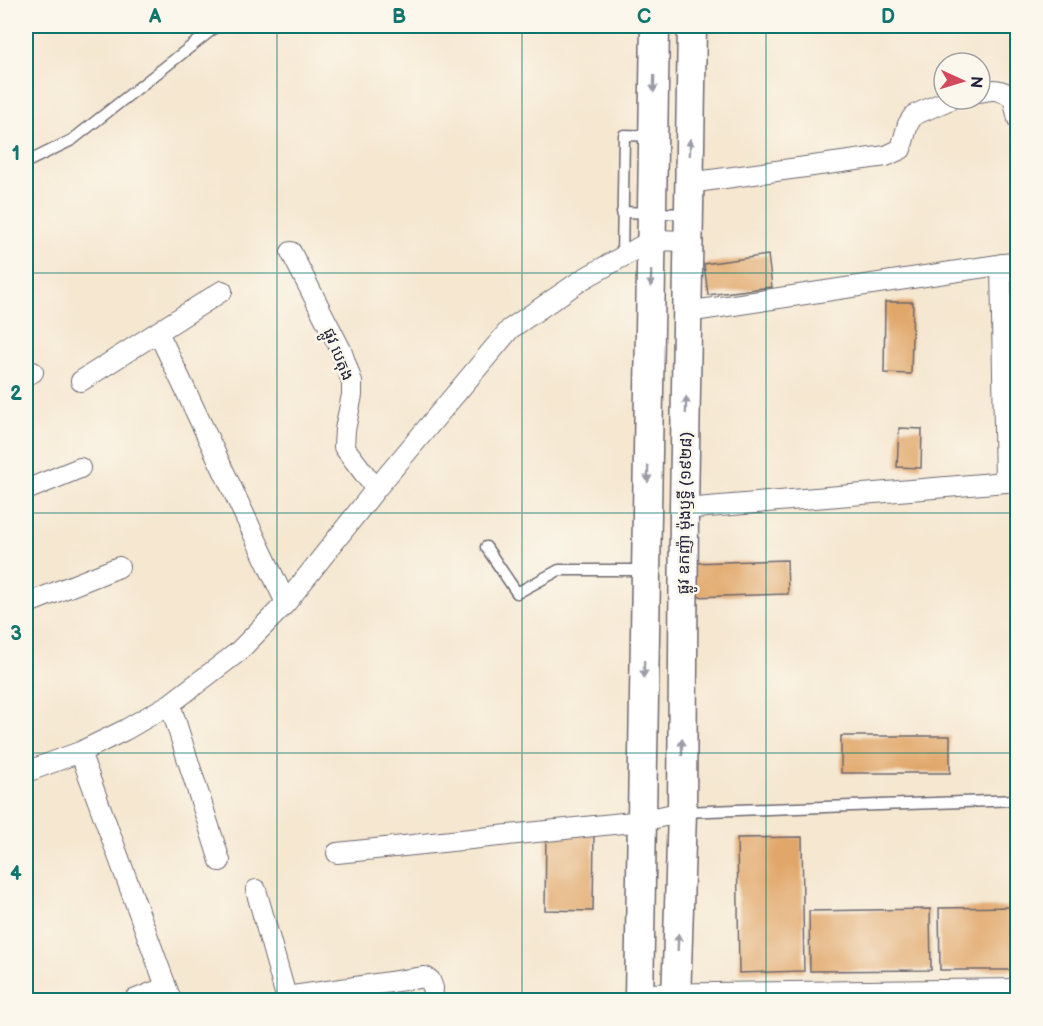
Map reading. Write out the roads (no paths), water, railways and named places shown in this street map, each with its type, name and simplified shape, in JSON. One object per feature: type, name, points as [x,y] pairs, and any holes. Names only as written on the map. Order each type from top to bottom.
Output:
[{"type":"main road","points":[[639,997],[655,26]]},
{"type":"main road","name":"ផ្លូវ ឧកញ៉ា ម៉ុងឫទ្ធី (១៩២៨)","points":[[676,997],[682,812],[684,509],[692,26]]},
{"type":"street","points":[[992,89],[1002,90],[1013,97],[1017,119]]},
{"type":"street","points":[[689,183],[886,156],[902,149],[908,124],[914,115],[932,107]]},
{"type":"street","points":[[26,772],[80,752],[125,730],[170,704],[238,652],[285,603],[376,489],[510,329],[583,279],[622,257],[652,226],[688,228]]},
{"type":"street","name":"ផ្លូវ បេតុង","points":[[291,252],[341,350],[352,382],[344,447],[376,489]]},
{"type":"street","points":[[684,509],[1011,481],[1009,263],[687,312]]},
{"type":"street","points":[[81,381],[222,291]]},
{"type":"street","points":[[158,332],[285,603]]},
{"type":"street","points":[[26,490],[80,468]]},
{"type":"street","points":[[26,604],[119,567]]},
{"type":"street","points":[[170,704],[220,861]]},
{"type":"street","points":[[80,752],[169,994],[134,1000]]},
{"type":"street","points":[[337,853],[642,821],[682,812]]},
{"type":"street","points":[[256,890],[286,999],[425,977],[430,980],[433,988],[432,1000]]},
{"type":"street","points":[[639,997],[1017,989]]},
{"type":"lane","points":[[26,160],[29,161],[72,140],[217,26]]},
{"type":"lane","points":[[622,257],[624,135],[654,136]]},
{"type":"lane","points":[[622,212],[652,226],[688,228]]},
{"type":"lane","points":[[486,547],[517,593],[559,570],[646,570]]},
{"type":"lane","points":[[682,812],[1017,801]]}]
